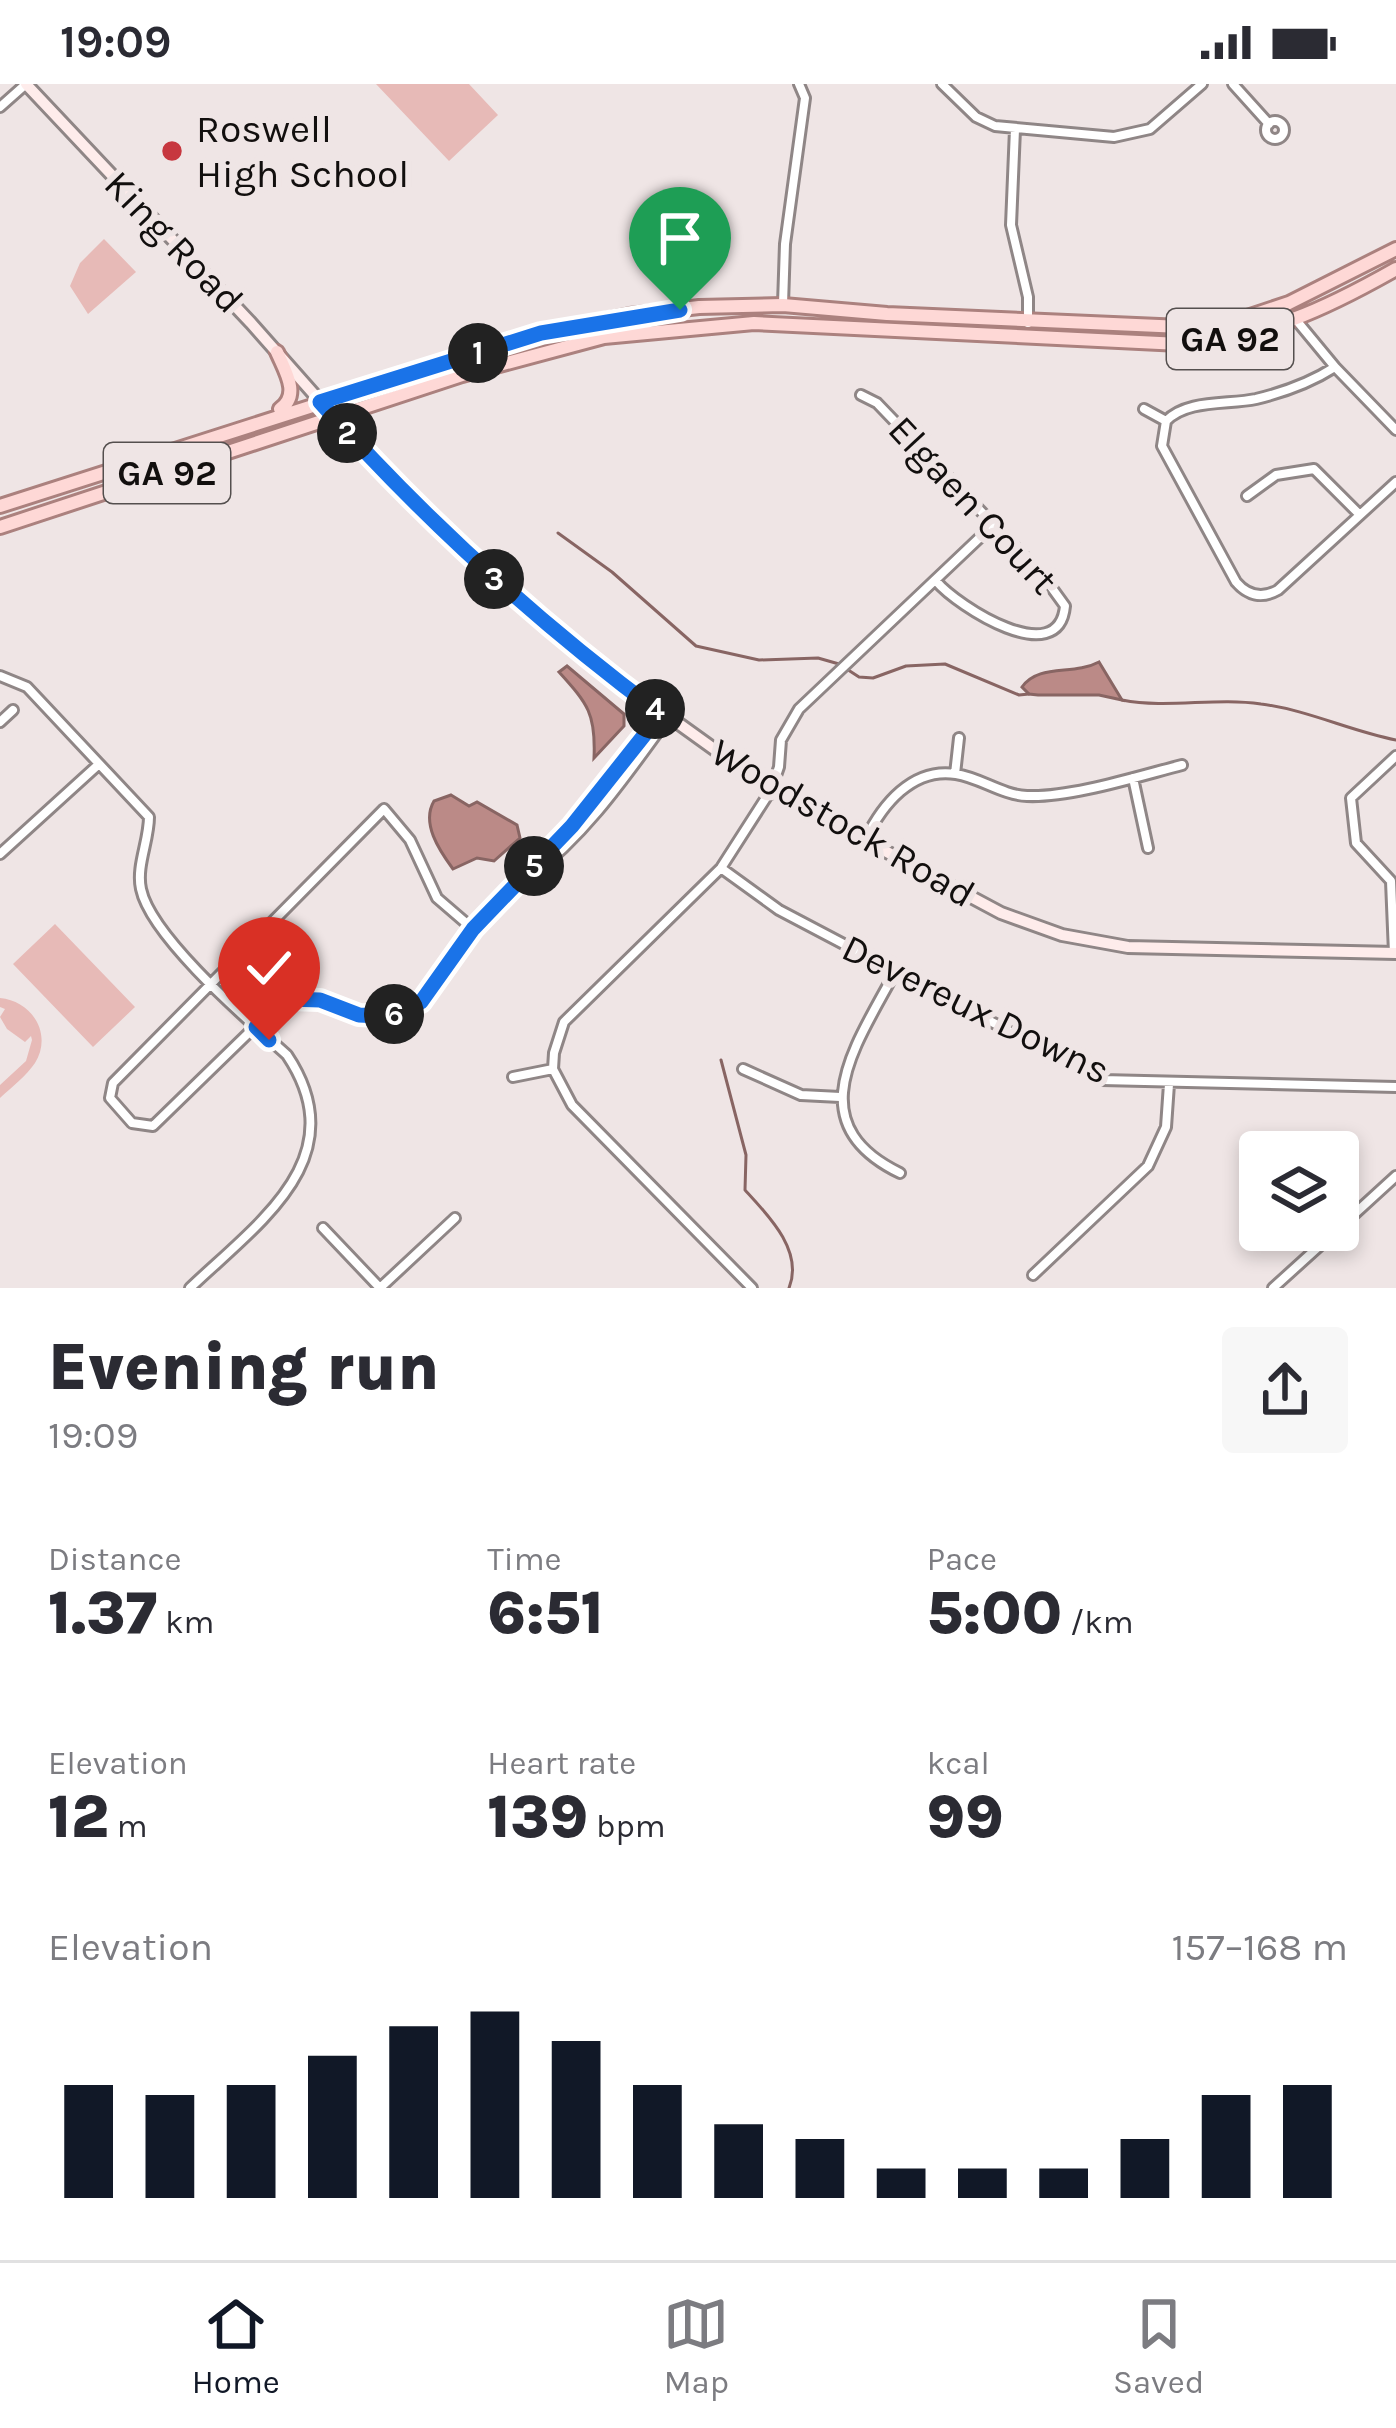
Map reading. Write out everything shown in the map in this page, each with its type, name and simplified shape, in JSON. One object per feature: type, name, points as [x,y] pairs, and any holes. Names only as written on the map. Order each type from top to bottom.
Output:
[{"type":"main road","name":"GA 92","points":[[0,506],[541,333],[652,313],[783,305],[1182,327],[1244,318],[1289,303],[1396,249]]},
{"type":"main road","name":"GA 92","points":[[0,527],[562,346],[674,327],[754,322],[1180,344],[1251,335],[1297,321],[1396,269]]},
{"type":"main road","points":[[268,418],[289,404],[292,391],[277,352]]},
{"type":"street","points":[[0,107],[26,84]]},
{"type":"street","name":"King Road","points":[[26,84],[320,402]]},
{"type":"street","points":[[783,305],[785,244],[805,98],[799,84]]},
{"type":"street","points":[[942,84],[976,117],[995,126],[1132,135],[1161,122],[1202,84]]},
{"type":"street","points":[[1233,84],[1269,124]]},
{"type":"street","points":[[1016,129],[1011,225],[1028,297],[1027,337]]},
{"type":"street","points":[[1297,321],[1396,430]]},
{"type":"street","points":[[1335,368],[1296,388],[1182,409],[1166,421],[1162,446],[1228,569],[1246,591],[1259,596],[1278,590],[1396,482]]},
{"type":"street","name":"Elgaen Court","points":[[861,395],[877,403],[1059,595],[1065,606],[1060,627],[1039,637],[1022,632],[969,611],[935,580]]},
{"type":"street","name":"Woodstock Road","points":[[320,402],[398,490],[518,601],[659,717],[771,790],[1001,913],[1094,942],[1395,953]]},
{"type":"street","points":[[1144,409],[1166,421]]},
{"type":"street","points":[[1247,496],[1276,475],[1314,469],[1360,514]]},
{"type":"street","points":[[752,1288],[572,1105],[553,1069],[558,1035],[577,1006],[721,868],[771,790],[788,722],[993,526]]},
{"type":"street","points":[[0,676],[27,687],[149,817],[140,876],[152,919],[299,1073],[312,1130],[297,1181],[190,1288]]},
{"type":"street","points":[[0,722],[13,710]]},
{"type":"street","points":[[473,929],[437,898],[410,840],[384,809],[113,1083],[110,1098],[132,1123],[153,1126],[277,1006],[300,997],[370,1016],[413,1007],[428,994],[473,929],[592,818],[660,729],[659,717]]},
{"type":"street","points":[[955,774],[958,738]]},
{"type":"street","points":[[1395,953],[1391,881],[1356,842],[1351,798],[1396,756]]},
{"type":"street","points":[[0,854],[99,764]]},
{"type":"street","points":[[865,841],[890,798],[929,777],[955,774],[1027,796],[1054,795],[1182,765]]},
{"type":"street","points":[[1133,778],[1148,848]]},
{"type":"street","name":"Devereux Downs","points":[[721,868],[759,898],[1102,1080],[1396,1087]]},
{"type":"street","points":[[895,972],[851,1054],[840,1096],[847,1123],[864,1148],[901,1173]]},
{"type":"street","points":[[513,1077],[553,1069]]},
{"type":"street","points":[[743,1069],[801,1095],[840,1096]]},
{"type":"street","points":[[1033,1275],[1148,1166],[1166,1127],[1169,1084]]},
{"type":"street","points":[[1359,1209],[1396,1176]]},
{"type":"street","points":[[323,1228],[380,1288],[455,1218]]},
{"type":"street","points":[[1273,1288],[1313,1251]]},
{"type":"shaded area","points":[[376,84],[469,84],[498,115],[449,161]]},
{"type":"shaded area","points":[[104,239],[136,272],[88,314],[70,286],[80,263]]},
{"type":"shaded area","points":[[1099,662],[1122,700],[1029,694],[1022,687],[1047,672]]},
{"type":"shaded area","points":[[567,666],[624,714],[624,726],[594,758],[588,710],[559,672]]},
{"type":"shaded area","points":[[451,795],[469,806],[477,802],[517,825],[520,838],[494,861],[477,858],[453,869],[437,845],[430,818],[434,801]]},
{"type":"shaded area","points":[[55,924],[135,1007],[93,1047],[13,964]]},
{"type":"shaded area","points":[[0,998],[30,1012],[42,1041],[35,1063],[0,1098],[0,1085],[26,1061],[32,1040],[31,1036],[25,1042],[7,1029],[0,1017],[5,1009],[0,1007]]},
{"type":"waterway","points":[[558,533],[612,572],[696,646],[759,660],[818,658],[859,677],[873,678],[906,666],[945,664],[1019,695],[1029,694]]},
{"type":"waterway","points":[[1122,700],[1261,704],[1396,740]]},
{"type":"waterway","points":[[721,1060],[746,1155],[745,1190],[788,1247],[792,1261],[789,1288]]},
{"type":"place","name":"Roswell High School","points":[[172,151]]},
{"type":"route","points":[[269,1040],[256,1027],[289,999],[320,1000],[359,1015],[379,1016],[421,1002],[473,929],[572,826],[661,714],[518,601],[398,490],[320,402],[541,333],[680,310]]}]
